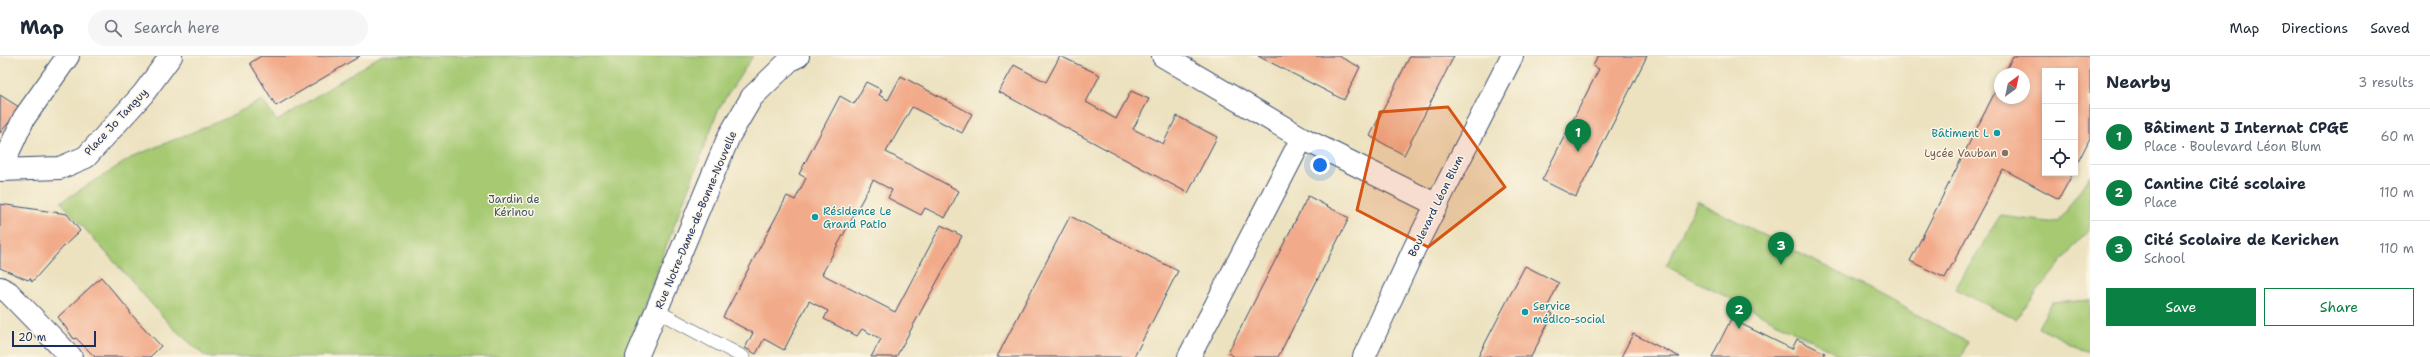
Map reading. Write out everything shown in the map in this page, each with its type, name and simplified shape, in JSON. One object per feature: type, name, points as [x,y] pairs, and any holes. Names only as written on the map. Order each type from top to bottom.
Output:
[{"type":"street","name":"Place Jo Tanguy","points":[[68,56],[24,118],[0,170],[60,168],[86,156],[143,94],[171,56]]},
{"type":"street","name":"Rue Notre-Dame-de-Bonne-Nouvelle","points":[[637,357],[654,320],[729,136],[752,97],[790,60],[798,56]]},
{"type":"street","points":[[1163,56],[1302,138],[1437,205]]},
{"type":"street","name":"Boulevard Léon Blum","points":[[1364,357],[1437,205],[1512,56]]},
{"type":"street","points":[[1189,357],[1302,138]]},
{"type":"street","points":[[0,288],[8,292],[71,357]]},
{"type":"lane","points":[[654,320],[743,357]]},
{"type":"highlighted area","points":[[1448,107],[1505,187],[1428,247],[1357,210],[1380,112]]},
{"type":"green space","name":"Jardin de Kérinou","points":[[380,56],[753,56],[719,108],[624,357],[206,357],[173,328],[61,202],[134,156],[227,118],[262,100],[277,121]]},
{"type":"green space","points":[[2090,175],[2090,227],[2015,319],[1955,289],[2000,216],[2058,223]]},
{"type":"green space","points":[[1697,201],[1864,286],[1968,342],[1961,357],[1844,357],[1666,266]]},
{"type":"green space","points":[[2090,300],[2090,353],[2038,327],[2052,303]]},
{"type":"building","points":[[261,56],[360,56],[276,106],[250,63]]},
{"type":"building","points":[[1060,56],[1100,75],[1086,102],[1116,119],[1131,91],[1149,99],[1133,129],[1163,144],[1177,116],[1217,137],[1188,193],[999,92],[1014,65],[1046,82]]},
{"type":"building","points":[[1258,56],[1338,56],[1360,67],[1344,100]]},
{"type":"building","points":[[1410,56],[1454,56],[1404,155],[1370,136]]},
{"type":"building","points":[[1598,56],[1647,56],[1576,197],[1542,180],[1599,69],[1593,66]]},
{"type":"building","name":"Lycée Vauban","points":[[2013,56],[2090,56],[2090,138],[2078,162],[2078,68],[2042,68],[2042,176],[2071,176],[2059,199],[2003,169],[1945,278],[1910,261],[1994,94],[1994,104],[2030,104],[2030,68],[2007,68]]},
{"type":"building","name":"Résidence Le Grand Patio","points":[[901,76],[972,114],[962,133],[912,107],[886,152],[959,191],[945,218],[925,208],[921,215],[888,198],[892,190],[873,180],[822,274],[895,312],[941,225],[962,236],[896,357],[871,357],[881,339],[862,329],[857,336],[824,319],[828,311],[809,301],[784,350],[764,339],[756,354],[745,348],[753,333],[723,317],[787,196],[795,200],[806,178],[799,174],[840,96],[854,104],[866,82],[882,90],[879,95],[888,100]]},
{"type":"building","points":[[0,95],[19,107],[11,120],[0,133]]},
{"type":"building","points":[[1308,196],[1349,218],[1278,357],[1235,357],[1228,353]]},
{"type":"building","points":[[0,204],[67,214],[80,231],[65,245],[32,282],[30,278],[28,280],[0,268]]},
{"type":"building","points":[[1070,216],[1178,271],[1134,357],[997,357]]},
{"type":"building","name":"Service médico-social","points":[[1525,266],[1559,283],[1546,310],[1553,314],[1531,357],[1478,357]]},
{"type":"building","points":[[101,277],[130,311],[130,313],[161,346],[150,357],[95,357],[76,338],[74,339],[58,317]]},
{"type":"building","points":[[1731,319],[1792,349],[1797,339],[1825,353],[1823,357],[1712,357]]},
{"type":"building","points":[[1633,334],[1680,357],[1621,357]]},
{"type":"place","name":"Bâtiment L","points":[[1997,133]]},
{"type":"place","name":"Bâtiment J Internat CPGE","points":[[1578,152]]},
{"type":"place","name":"Lycée Vauban","points":[[2005,153]]},
{"type":"place","name":"Résidence Le Grand Patio","points":[[815,217]]},
{"type":"place","name":"Cité Scolaire de Kerichen","points":[[1781,265]]},
{"type":"place","name":"Service médico-social","points":[[1525,312]]},
{"type":"place","name":"Cantine Cité scolaire","points":[[1739,329]]}]
